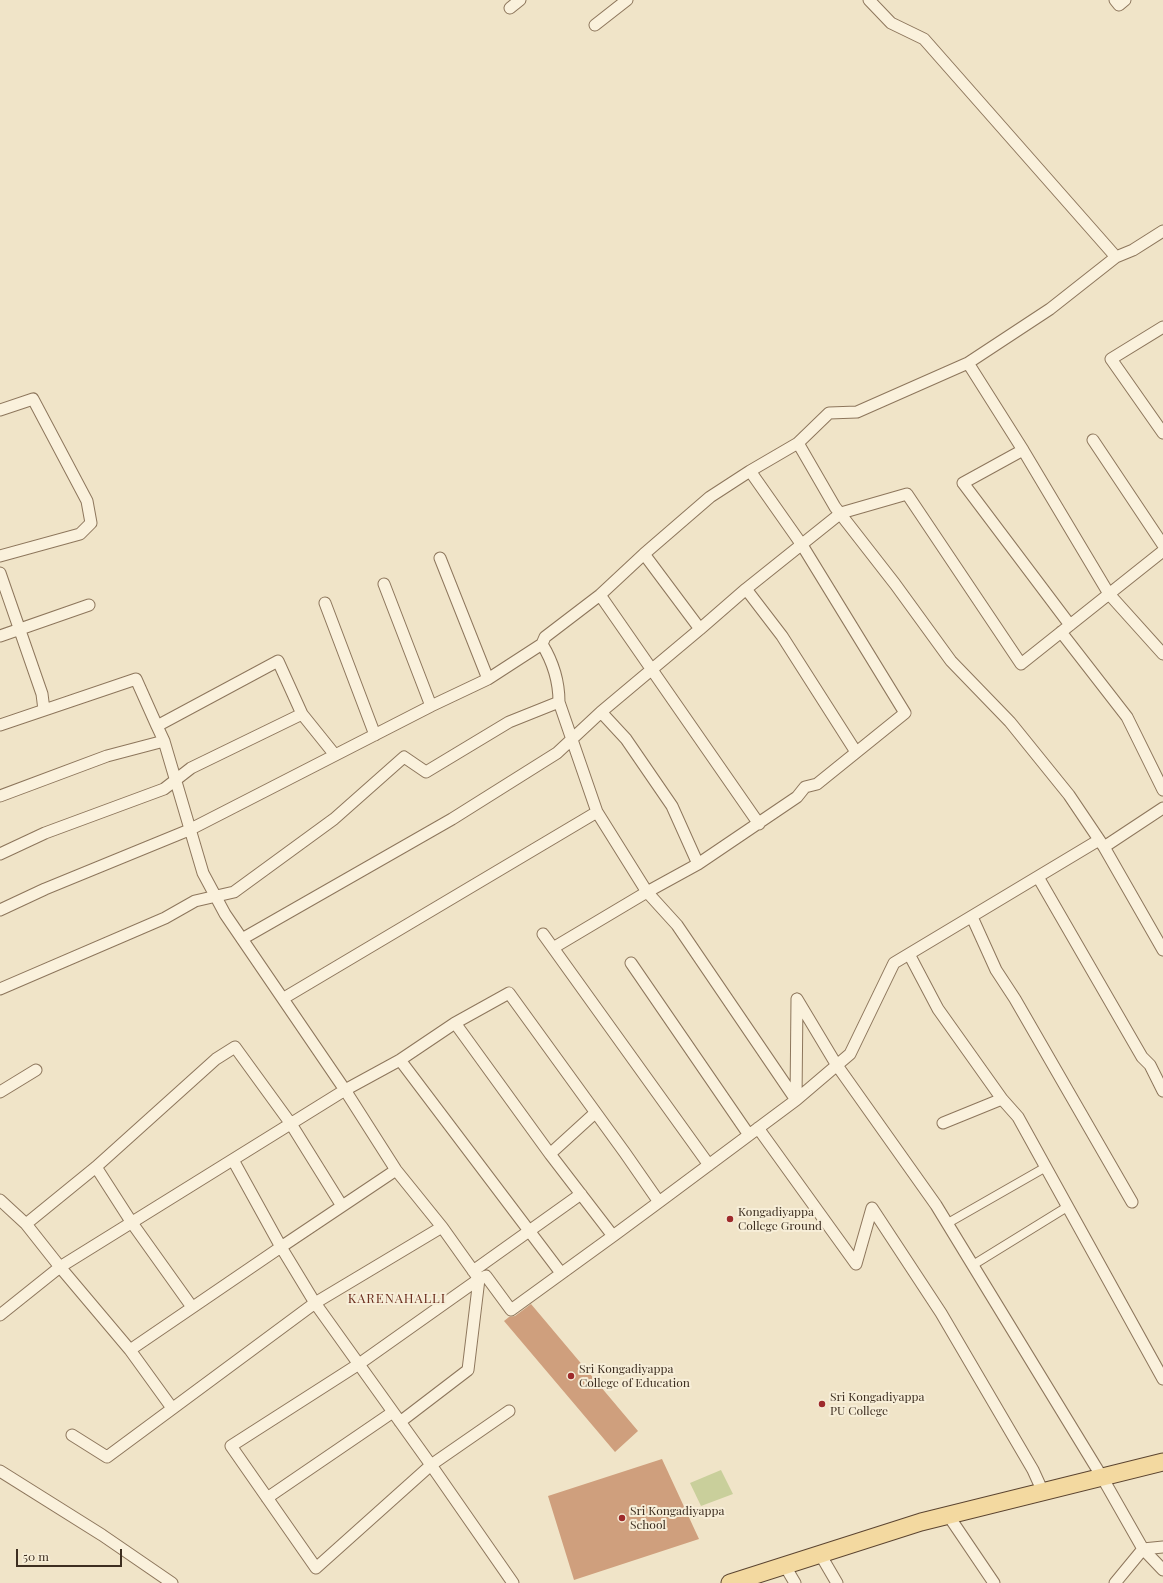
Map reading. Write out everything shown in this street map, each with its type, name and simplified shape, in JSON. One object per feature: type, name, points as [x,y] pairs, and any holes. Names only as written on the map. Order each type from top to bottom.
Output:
[{"type":"main road","points":[[730,1583],[921,1522],[1163,1462]]},
{"type":"street","points":[[510,8],[520,0]]},
{"type":"street","points":[[595,25],[627,0]]},
{"type":"street","points":[[1115,0],[1119,5],[1125,0]]},
{"type":"street","points":[[871,1],[891,24],[924,39],[1116,257]]},
{"type":"street","points":[[0,910],[45,889],[189,830],[431,706],[488,679],[542,644],[545,637],[600,595],[710,496],[798,443],[829,413],[857,412],[968,363],[1050,308],[1116,257],[1133,250],[1163,231]]},
{"type":"street","points":[[1163,327],[1112,359],[1163,433]]},
{"type":"street","points":[[968,363],[1023,450],[1109,594],[1163,654]]},
{"type":"street","points":[[0,410],[33,399],[87,500],[91,523],[80,534],[0,556]]},
{"type":"street","points":[[1093,440],[1163,545]]},
{"type":"street","points":[[798,443],[841,513],[951,661],[1010,722],[1069,795],[1102,843],[1163,950]]},
{"type":"street","points":[[1023,450],[963,483],[1070,625]]},
{"type":"street","points":[[553,948],[698,864],[798,798],[804,787],[817,784],[905,712],[802,545],[750,471]]},
{"type":"street","points":[[242,939],[452,819],[557,753],[601,712],[746,589],[841,513],[906,494],[1021,664],[1163,551]]},
{"type":"street","points":[[644,554],[700,629]]},
{"type":"street","points":[[440,558],[488,679]]},
{"type":"street","points":[[0,573],[42,694],[44,710]]},
{"type":"street","points":[[384,584],[431,706]]},
{"type":"street","points":[[746,589],[782,636],[856,752]]},
{"type":"street","points":[[600,595],[759,824]]},
{"type":"street","points":[[325,603],[375,735]]},
{"type":"street","points":[[0,636],[89,605]]},
{"type":"street","points":[[1061,632],[1127,718],[1163,790]]},
{"type":"street","points":[[542,644],[553,666],[559,688],[559,702],[597,812],[648,892],[677,924],[796,1100]]},
{"type":"street","points":[[157,726],[278,661],[302,714],[334,755]]},
{"type":"street","points":[[0,725],[136,679],[164,741],[202,873],[242,939],[284,998],[396,1170],[442,1227],[476,1275],[468,1370],[400,1422]]},
{"type":"street","points":[[0,989],[165,918],[196,901],[234,892],[334,819],[404,757],[426,772],[509,722],[559,702]]},
{"type":"street","points":[[601,712],[626,740],[672,806],[698,864]]},
{"type":"street","points":[[0,854],[44,833],[164,789],[191,768],[302,714]]},
{"type":"street","points":[[0,796],[107,756],[164,741]]},
{"type":"street","points":[[476,1275],[486,1276],[511,1310],[796,1100],[836,1064],[850,1054],[894,963],[1038,877],[1163,808]]},
{"type":"street","points":[[284,998],[597,812]]},
{"type":"street","points":[[1038,877],[1142,1057],[1150,1065],[1163,1091]]},
{"type":"street","points":[[972,916],[996,970],[1015,999],[1132,1202]]},
{"type":"street","points":[[543,934],[709,1165]]},
{"type":"street","points":[[909,954],[938,1009],[1002,1099],[1018,1118],[1163,1379]]},
{"type":"street","points":[[631,963],[749,1135]]},
{"type":"street","points":[[0,1315],[60,1267],[345,1090],[400,1060],[455,1022],[509,993],[659,1202]]},
{"type":"street","points":[[796,1100],[797,999],[836,1064],[948,1223],[1102,1477],[1143,1549],[1163,1570]]},
{"type":"street","points":[[455,1022],[550,1154],[613,1236]]},
{"type":"street","points":[[26,1224],[96,1167],[216,1059],[235,1047],[291,1124],[342,1206]]},
{"type":"street","points":[[400,1060],[561,1273]]},
{"type":"street","points":[[0,1092],[36,1070]]},
{"type":"street","points":[[944,1123],[1002,1099]]},
{"type":"street","points":[[550,1154],[595,1113]]},
{"type":"street","points":[[758,1128],[856,1264],[872,1208],[940,1313],[1033,1470],[1043,1492]]},
{"type":"street","points":[[233,1160],[281,1247],[315,1303],[513,1583]]},
{"type":"street","points":[[96,1167],[132,1223],[192,1307]]},
{"type":"street","points":[[948,1223],[1046,1167]]},
{"type":"street","points":[[130,1350],[396,1170]]},
{"type":"street","points":[[509,1411],[431,1465],[316,1568],[231,1446],[359,1364],[476,1275],[529,1231],[581,1194]]},
{"type":"street","points":[[0,1200],[26,1224],[130,1350],[172,1408]]},
{"type":"street","points":[[973,1265],[1067,1207]]},
{"type":"street","points":[[72,1435],[107,1457],[315,1303],[442,1227]]},
{"type":"street","points":[[267,1498],[393,1412]]},
{"type":"street","points":[[0,1471],[102,1535],[172,1583]]},
{"type":"street","points":[[948,1515],[994,1583]]},
{"type":"street","points":[[1114,1583],[1143,1549],[1163,1547]]},
{"type":"street","points":[[820,1554],[837,1583]]},
{"type":"street","points":[[785,1566],[795,1583]]},
{"type":"green space","points":[[721,1470],[733,1494],[701,1506],[690,1483]]},
{"type":"building","name":"Sri Kongadiyappa College of Education","points":[[531,1304],[638,1431],[615,1452],[504,1321],[509,1317],[515,1316]]},
{"type":"building","name":"Sri Kongadiyappa School","points":[[662,1459],[699,1539],[574,1580],[548,1496]]},
{"type":"place","name":"Kongadiyappa College Ground","points":[[730,1219]]},
{"type":"place","name":"Sri Kongadiyappa College of Education","points":[[571,1376]]},
{"type":"place","name":"Sri Kongadiyappa PU College","points":[[822,1404]]},
{"type":"place","name":"Sri Kongadiyappa School","points":[[622,1518]]},
{"type":"district","name":"KARENAHALLI","points":[[397,1299]]}]
